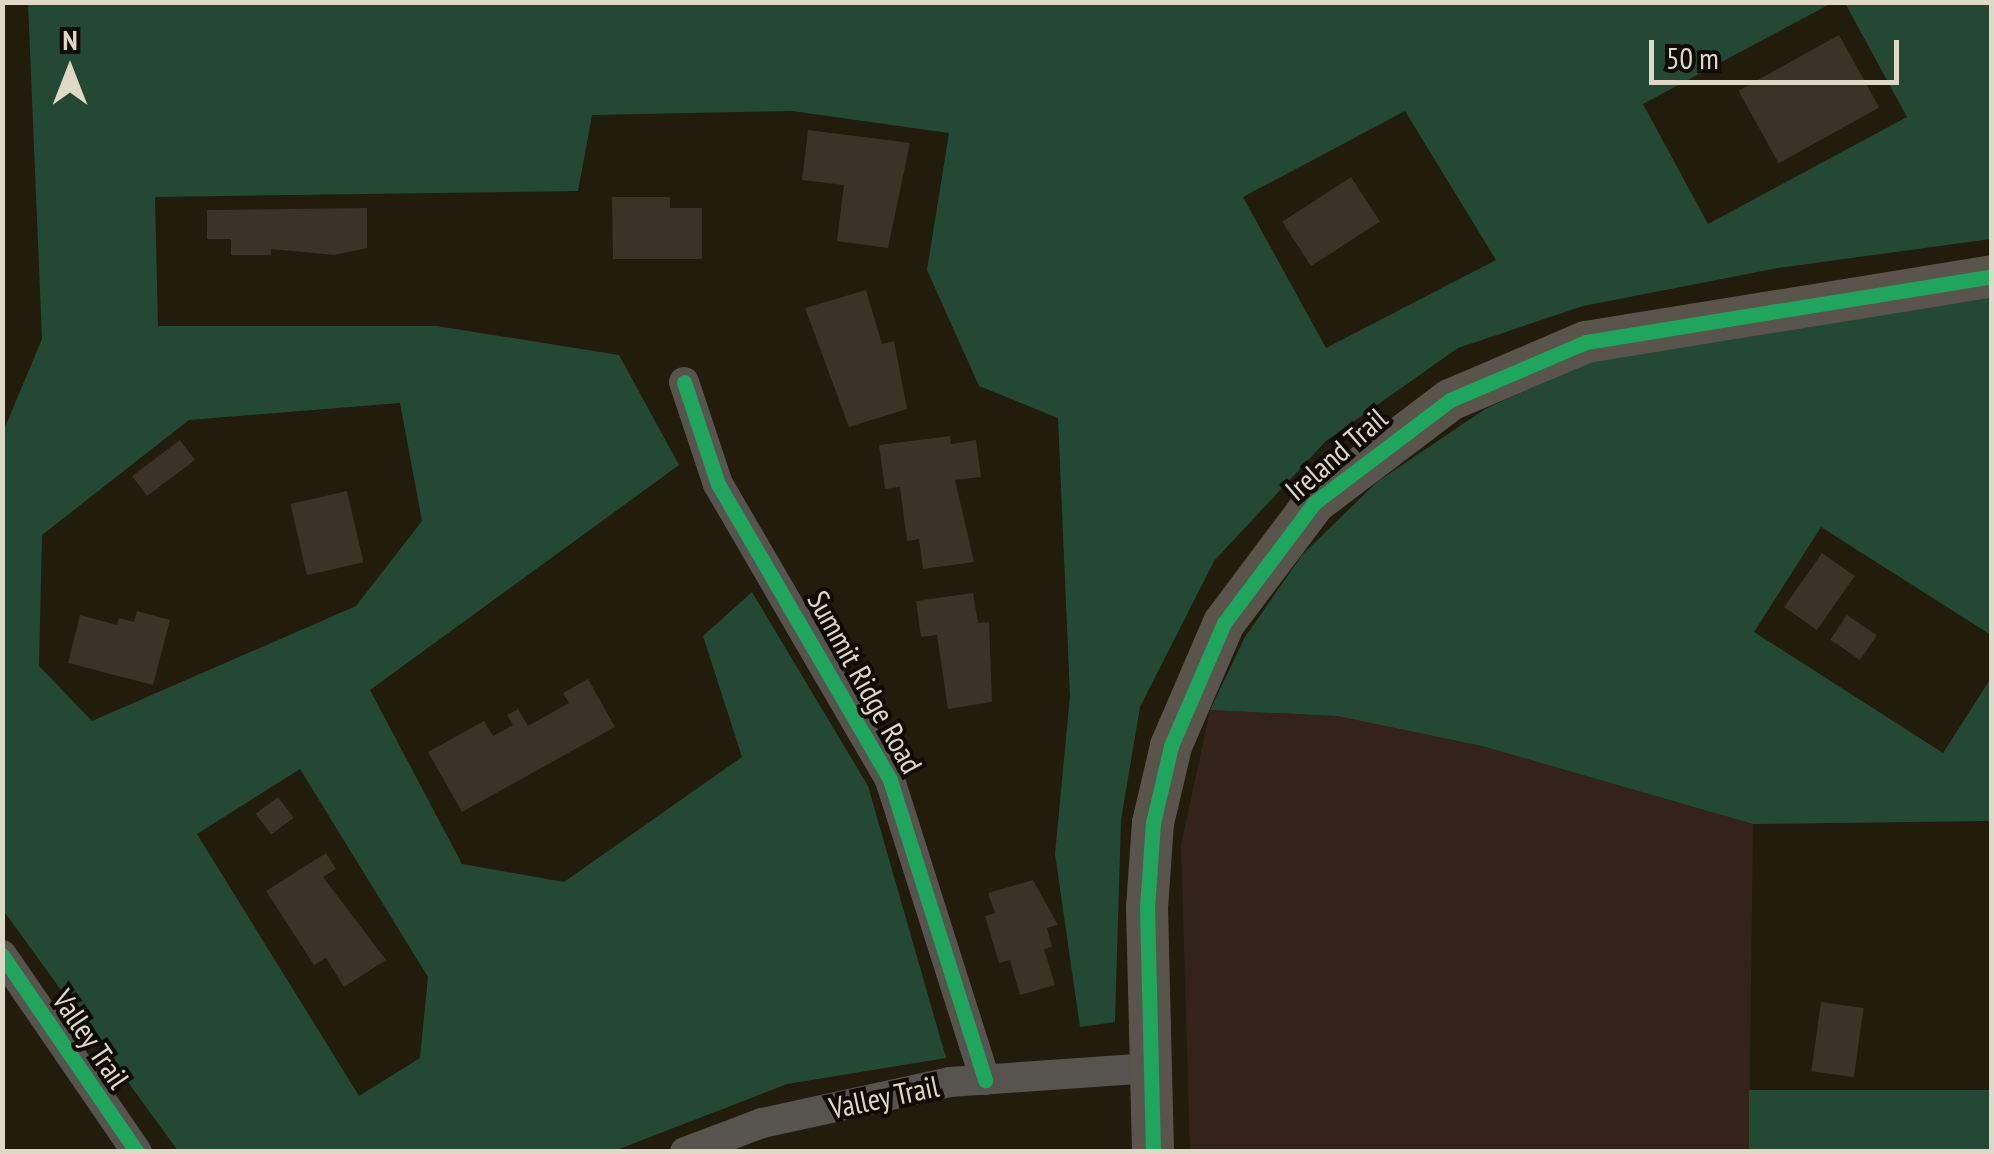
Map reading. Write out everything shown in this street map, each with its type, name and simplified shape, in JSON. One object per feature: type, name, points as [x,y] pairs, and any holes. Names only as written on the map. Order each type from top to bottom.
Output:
[{"type":"street","name":"Ireland Trail","points":[[1152,1152],[1146,908],[1153,823],[1171,746],[1224,624],[1314,503],[1450,400],[1586,342],[1992,276]]},
{"type":"street","name":"Summit Ridge Road","points":[[684,382],[718,484],[890,780],[985,1080]]},
{"type":"street","name":"Valley Trail","points":[[2,955],[137,1152]]},
{"type":"street","name":"Valley Trail","points":[[685,1152],[798,1114],[985,1080],[1148,1068]]},
{"type":"shaded area","points":[[1210,710],[1337,716],[1482,746],[1753,824],[1749,1151],[1190,1152],[1181,845]]},
{"type":"green space","points":[[28,3],[1832,3],[1643,104],[1708,224],[1907,117],[1845,3],[1991,3],[1991,239],[1778,268],[1583,306],[1458,348],[1326,441],[1214,561],[1140,707],[1121,820],[1115,1022],[1080,1027],[1055,854],[1070,696],[1058,418],[979,386],[927,270],[949,133],[792,111],[592,115],[578,191],[155,197],[158,326],[437,326],[619,355],[679,465],[370,690],[462,864],[564,882],[742,757],[703,636],[752,592],[868,786],[946,1058],[787,1084],[614,1151],[178,1151],[3,910],[3,432],[42,339]],"holes":[[[1405,111],[1496,260],[1326,348],[1243,197]],[[400,403],[422,521],[356,606],[92,721],[39,666],[42,535],[189,420]],[[300,769],[428,977],[420,1058],[359,1096],[197,834]]]},
{"type":"green space","points":[[1991,296],[1991,635],[1821,527],[1754,632],[1943,753],[1991,678],[1991,821],[1753,824],[1482,746],[1337,716],[1210,710],[1245,637],[1302,555],[1377,482],[1485,409],[1614,351]]},
{"type":"green space","points":[[1749,1090],[1991,1090],[1991,1151],[1749,1151]]},
{"type":"building","points":[[1839,35],[1879,108],[1779,163],[1738,91]]},
{"type":"building","points":[[808,130],[910,143],[888,248],[837,241],[844,185],[802,180]]},
{"type":"building","points":[[1351,177],[1380,221],[1311,266],[1282,222]]},
{"type":"building","points":[[612,197],[670,197],[670,208],[702,208],[702,259],[613,259]]},
{"type":"building","points":[[367,208],[367,248],[334,255],[271,249],[271,255],[231,255],[231,239],[207,239],[207,210]]},
{"type":"building","points":[[866,290],[882,344],[894,341],[907,409],[849,427],[805,308]]},
{"type":"building","points":[[950,436],[951,444],[976,440],[981,477],[955,480],[974,562],[923,569],[919,539],[907,541],[900,487],[885,489],[879,445]]},
{"type":"building","points":[[180,440],[195,460],[147,496],[132,476]]},
{"type":"building","points":[[347,491],[363,562],[307,575],[290,504]]},
{"type":"building","points":[[1822,553],[1855,576],[1817,630],[1784,607]]},
{"type":"building","points":[[973,593],[978,623],[989,622],[992,702],[948,709],[937,635],[921,637],[916,601]]},
{"type":"building","points":[[137,611],[170,620],[153,685],[68,663],[80,615],[117,625],[119,618],[134,622]]},
{"type":"building","points":[[1847,615],[1877,635],[1860,660],[1830,640]]},
{"type":"building","points":[[588,679],[615,727],[462,812],[428,752],[484,721],[493,736],[513,725],[507,715],[518,709],[528,726],[569,703],[563,693]]},
{"type":"building","points":[[278,797],[294,818],[271,835],[256,814]]},
{"type":"building","points":[[326,853],[336,869],[323,877],[386,960],[344,987],[326,958],[314,965],[266,891]]},
{"type":"building","points":[[1033,880],[1058,925],[1047,928],[1052,947],[1044,949],[1055,985],[1020,995],[1010,960],[999,963],[985,916],[995,913],[988,893]]},
{"type":"building","points":[[1821,1002],[1864,1008],[1854,1077],[1811,1071]]},
{"type":"cycle path","points":[[1153,1152],[1147,908],[1153,823],[1171,746],[1224,623],[1314,503],[1450,400],[1586,342],[1992,276]]},
{"type":"cycle path","points":[[684,382],[718,484],[890,780],[985,1080]]},
{"type":"cycle path","points":[[2,955],[137,1152]]}]
